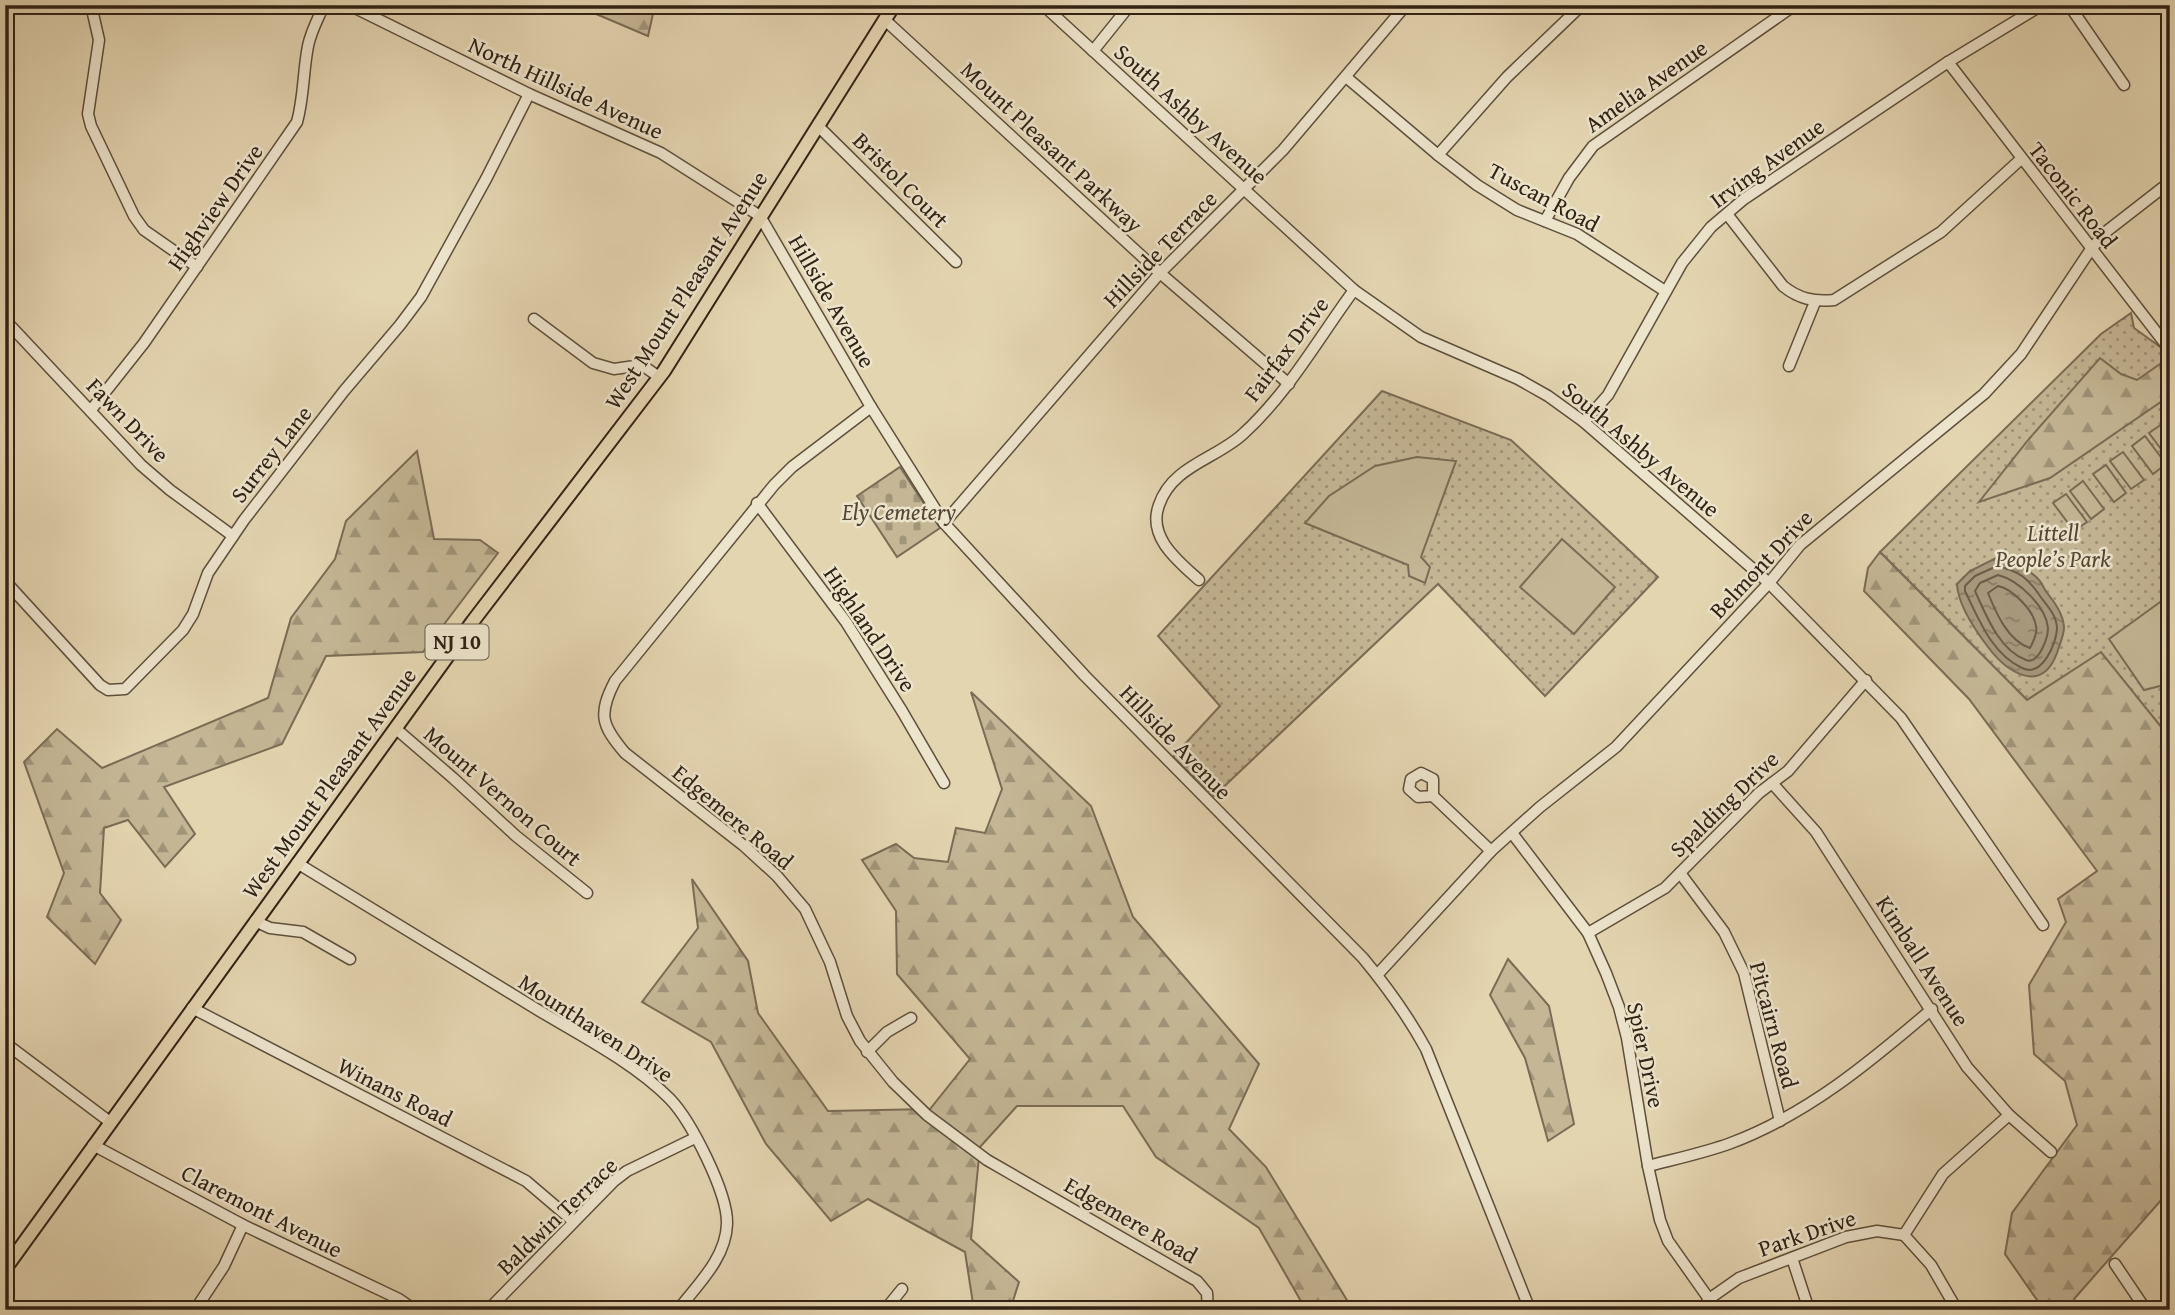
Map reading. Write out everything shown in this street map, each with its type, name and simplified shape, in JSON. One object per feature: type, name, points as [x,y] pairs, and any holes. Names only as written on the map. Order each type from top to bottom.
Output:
[{"type":"main road","name":"West Mount Pleasant Avenue","points":[[5,1269],[472,621],[659,377],[894,5]]},
{"type":"street","points":[[91,5],[99,40],[88,114],[91,126],[134,216],[144,230],[197,267]]},
{"type":"street","name":"Highview Drive","points":[[91,410],[144,343],[297,122],[304,89],[307,48],[324,5]]},
{"type":"street","name":"North Hillside Avenue","points":[[349,5],[529,94],[661,153],[760,216]]},
{"type":"street","name":"South Ashby Avenue","points":[[1043,5],[1354,290],[1421,337],[1518,379],[1548,396],[1584,422],[1769,583],[1901,718],[2043,925]]},
{"type":"street","points":[[1093,51],[1130,5]]},
{"type":"street","name":"Hillside Terrace","points":[[944,523],[1160,273],[1283,150],[1406,5]]},
{"type":"street","points":[[1438,155],[1507,77],[1582,5]]},
{"type":"street","name":"Amelia Avenue","points":[[1545,221],[1569,178],[1593,146],[1795,5]]},
{"type":"street","name":"Irving Avenue","points":[[1584,422],[1608,395],[1682,262],[1727,214],[1744,199],[1948,62],[2042,5]]},
{"type":"street","points":[[2069,5],[2124,85]]},
{"type":"street","name":"Mount Pleasant Parkway","points":[[885,20],[1160,273],[1289,384]]},
{"type":"street","name":"Taconic Road","points":[[1948,62],[2170,350]]},
{"type":"street","name":"Tuscan Road","points":[[1346,76],[1477,185],[1517,210],[1577,234],[1665,291]]},
{"type":"street","name":"Surrey Lane","points":[[5,581],[100,685],[108,690],[125,690],[139,677],[184,630],[208,573],[233,536],[344,391],[400,326],[421,297],[529,94]]},
{"type":"street","name":"Bristol Court","points":[[818,126],[956,262]]},
{"type":"street","points":[[1727,214],[1783,286],[1815,302],[1835,300],[1941,232],[2021,159]]},
{"type":"street","name":"Belmont Drive","points":[[1377,975],[1491,851],[1540,807],[1616,747],[1814,531],[2004,375],[2091,249],[2119,220],[2170,181]]},
{"type":"street","name":"Hillside Avenue","points":[[760,216],[871,407],[944,523],[1085,676],[1377,975],[1408,1017],[1426,1049],[1530,1310]]},
{"type":"street","name":"Fairfax Drive","points":[[1199,580],[1165,547],[1157,518],[1158,505],[1175,478],[1240,437],[1289,384],[1354,290]]},
{"type":"street","points":[[1789,366],[1815,302]]},
{"type":"street","points":[[534,319],[593,363],[614,369],[642,365],[659,377]]},
{"type":"street","name":"Fawn Drive","points":[[5,320],[141,465],[233,536]]},
{"type":"street","name":"Edgemere Road","points":[[871,407],[792,467],[757,503],[615,681],[605,701],[604,720],[625,753],[743,845],[777,876],[805,909],[830,962],[847,1016],[867,1052],[927,1115],[987,1160],[1197,1281],[1207,1293],[1208,1310]]},
{"type":"street","name":"Highland Drive","points":[[757,503],[846,622],[902,710],[943,783]]},
{"type":"street","name":"Spalding Drive","points":[[1588,933],[1665,888],[1759,793],[1788,771],[1866,680]]},
{"type":"street","name":"Mount Vernon Court","points":[[395,728],[516,836],[587,893]]},
{"type":"street","name":"Kimball Avenue","points":[[1773,783],[1816,832],[1967,1067],[2009,1115],[2051,1152]]},
{"type":"street","points":[[1433,796],[1491,851]]},
{"type":"street","name":"Spier Drive","points":[[1512,833],[1588,933],[1619,1007],[1627,1038],[1648,1166],[1660,1220],[1668,1241],[1709,1299]]},
{"type":"street","name":"Mounthaven Drive","points":[[297,863],[638,1073],[673,1102],[695,1138],[723,1196],[727,1224],[724,1240],[711,1268],[678,1310]]},
{"type":"street","name":"Pitcairn Road","points":[[1680,873],[1724,932],[1744,973],[1780,1121]]},
{"type":"street","points":[[255,921],[270,928],[303,932],[350,959]]},
{"type":"street","name":"Winans Road","points":[[192,1008],[526,1181],[573,1221]]},
{"type":"street","points":[[1648,1166],[1729,1144],[1780,1121],[1815,1101],[1867,1065],[1931,1009]]},
{"type":"street","points":[[867,1052],[887,1032],[911,1018]]},
{"type":"street","points":[[5,1043],[110,1122]]},
{"type":"street","points":[[1957,1310],[1924,1254],[1904,1235],[1943,1174],[2009,1115]]},
{"type":"street","name":"Baldwin Terrace","points":[[488,1310],[614,1181],[627,1171],[695,1138]]},
{"type":"street","name":"Claremont Avenue","points":[[93,1145],[243,1225],[399,1299],[415,1310]]},
{"type":"street","points":[[194,1310],[224,1266],[243,1225]]},
{"type":"street","name":"Park Drive","points":[[1702,1310],[1709,1299],[1739,1278],[1792,1258],[1863,1233],[1887,1231],[1904,1235]]},
{"type":"street","points":[[1792,1258],[1809,1310]]},
{"type":"street","points":[[2115,1264],[2146,1310]]},
{"type":"street","points":[[885,1310],[902,1289]]},
{"type":"green space","points":[[570,5],[655,5],[648,36]]},
{"type":"green space","name":"Littell People’s Park","points":[[2131,313],[2134,328],[2170,354],[2170,738],[2101,653],[2027,700],[1880,552],[2101,334]]},
{"type":"green space","points":[[2100,358],[2121,374],[2137,380],[2160,364],[2165,399],[2050,478],[1979,502],[2029,439]]},
{"type":"green space","points":[[1382,391],[1511,440],[1658,577],[1545,696],[1438,584],[1214,796],[1173,757],[1220,706],[1158,636]]},
{"type":"green space","points":[[2162,424],[2170,434],[2170,461],[2149,433]]},
{"type":"green space","points":[[2145,436],[2166,464],[2153,474],[2132,446]]},
{"type":"green space","points":[[417,451],[434,539],[480,540],[498,553],[423,652],[326,656],[282,744],[164,787],[195,834],[165,867],[128,820],[104,828],[100,893],[121,920],[95,964],[47,917],[64,873],[24,762],[57,729],[102,768],[268,698],[291,618],[335,559],[346,521]]},
{"type":"green space","points":[[2123,452],[2144,480],[2131,489],[2110,461]]},
{"type":"green space","points":[[1417,457],[1456,461],[1421,557],[1430,567],[1425,583],[1409,576],[1408,565],[1305,523],[1329,496],[1375,466]]},
{"type":"green space","points":[[2106,465],[2126,493],[2114,502],[2093,474]]},
{"type":"green space","name":"Ely Cemetery","points":[[900,467],[940,528],[897,557],[857,496]]},
{"type":"green space","points":[[2083,481],[2104,509],[2091,519],[2070,491]]},
{"type":"green space","points":[[2066,494],[2087,522],[2074,531],[2053,503]]},
{"type":"green space","points":[[1562,539],[1615,587],[1574,634],[1520,587]]},
{"type":"green space","points":[[1880,552],[2027,700],[2101,652],[2170,738],[2170,1190],[2074,1299],[2080,1310],[2044,1310],[2005,1254],[2012,1213],[2077,1125],[2065,1081],[2034,1054],[2029,985],[2066,922],[2058,899],[2097,871],[1969,699],[1864,591],[1868,568]]},
{"type":"green space","points":[[2163,600],[2170,606],[2170,679],[2160,686],[2144,690],[2109,639]]},
{"type":"green space","points":[[971,692],[1091,806],[1133,917],[1259,1064],[1229,1129],[1266,1167],[1353,1310],[1306,1310],[1259,1228],[1156,1157],[1123,1106],[1017,1106],[980,1147],[971,1239],[1019,1282],[1010,1310],[974,1310],[965,1252],[868,1199],[831,1221],[766,1144],[711,1042],[642,1002],[698,928],[692,879],[748,961],[758,1013],[828,1111],[930,1109],[970,1059],[897,974],[896,911],[862,860],[896,844],[914,858],[948,862],[956,828],[985,833],[1002,789]]},
{"type":"green space","points":[[1508,959],[1549,1006],[1574,1124],[1548,1141],[1525,1058],[1490,995]]},
{"type":"water","points":[[1996,558],[2019,566],[2035,576],[2060,613],[2064,627],[2062,637],[2050,666],[2042,674],[2023,675],[1995,656],[1968,617],[1960,600],[1957,584],[1970,571]]}]
